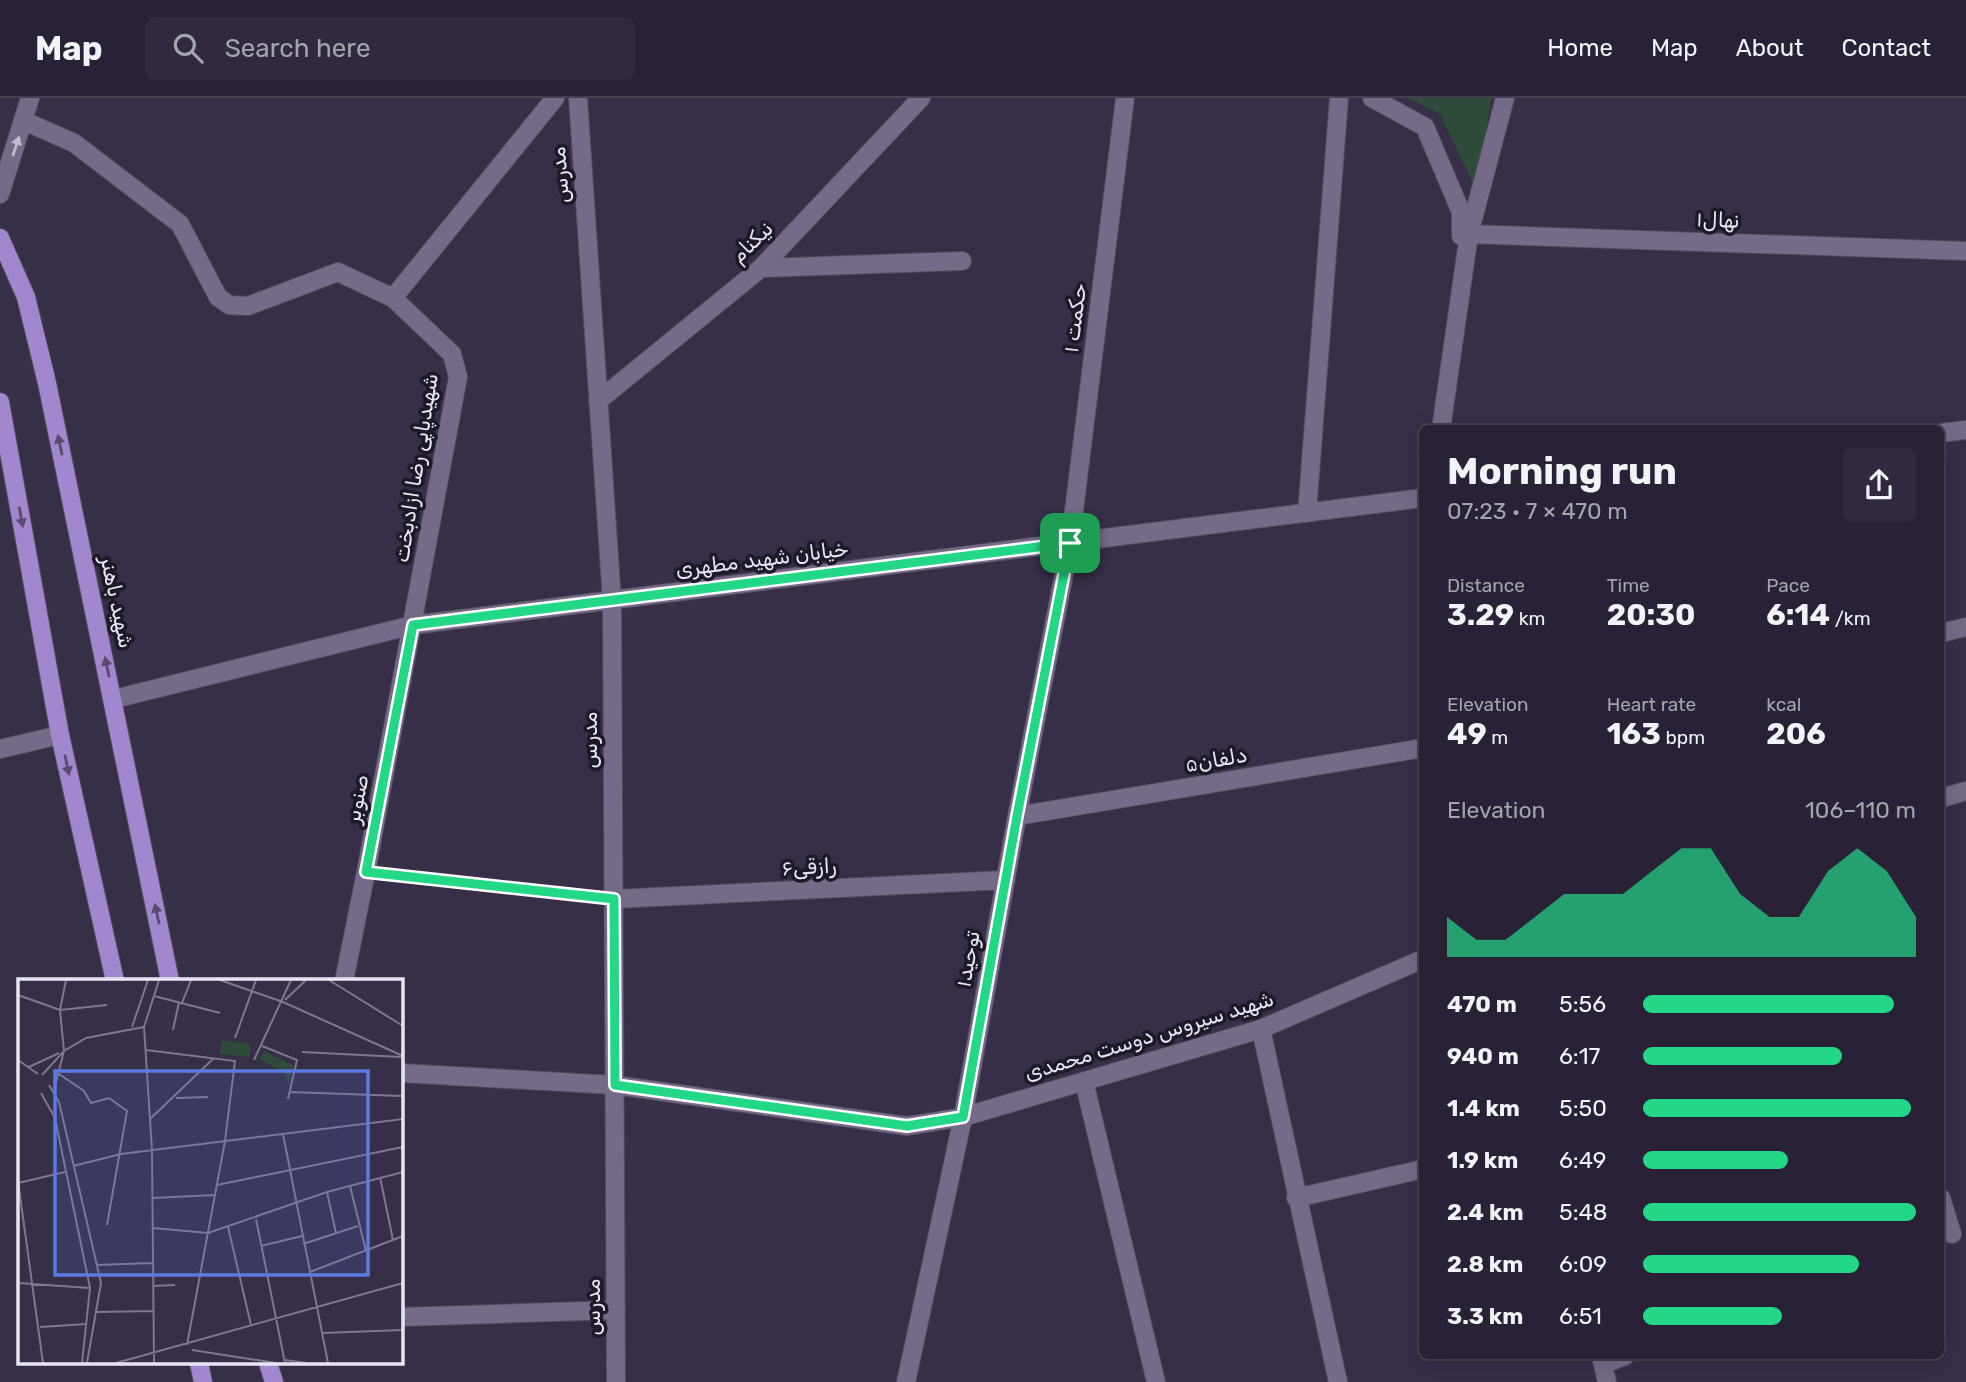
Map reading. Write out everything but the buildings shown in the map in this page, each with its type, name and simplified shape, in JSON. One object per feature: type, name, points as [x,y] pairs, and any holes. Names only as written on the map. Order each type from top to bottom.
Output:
[{"type":"main road","name":"شهید باهنر","points":[[0,238],[26,297],[47,383],[170,979]]},
{"type":"main road","points":[[0,402],[60,735],[115,979]]},
{"type":"main road","points":[[199,1364],[203,1382]]},
{"type":"main road","points":[[268,1364],[274,1382]]},
{"type":"street","points":[[0,194],[30,98]]},
{"type":"street","points":[[393,298],[555,98]]},
{"type":"street","name":"مدرس","points":[[578,98],[612,601],[616,1382]]},
{"type":"street","name":"نیکنام","points":[[598,401],[761,268],[921,98]]},
{"type":"street","name":"حکمت ۱","points":[[1070,543],[1125,98]]},
{"type":"street","points":[[1307,513],[1339,98]]},
{"type":"street","points":[[1372,98],[1425,127],[1461,212],[1462,275]]},
{"type":"street","points":[[1442,425],[1468,234],[1505,98]]},
{"type":"street","name":"شهیدپاپی رضا ازادبخت","points":[[24,121],[74,143],[180,224],[218,297],[229,305],[248,306],[338,272],[393,298],[452,354],[458,377],[413,625]]},
{"type":"street","name":"نهال۱","points":[[1468,234],[1966,251]]},
{"type":"street","points":[[761,268],[962,261]]},
{"type":"street","points":[[1944,433],[1966,429]]},
{"type":"street","name":"خیابان شهید مطهری","points":[[114,699],[413,625],[1419,499]]},
{"type":"street","name":"توحید۱","points":[[906,1382],[963,1117],[1070,543]]},
{"type":"street","name":"صنوبر","points":[[344,979],[413,625]]},
{"type":"street","points":[[1944,632],[1966,627]]},
{"type":"street","points":[[0,749],[60,735]]},
{"type":"street","name":"دلفان۵","points":[[1017,816],[1419,749]]},
{"type":"street","points":[[1944,797],[1966,791]]},
{"type":"street","name":"رازقی۶","points":[[614,899],[1006,880]]},
{"type":"street","name":"شهید سیروس دوست محمدی","points":[[402,1073],[615,1085],[907,1126],[963,1117],[1261,1029],[1419,961]]},
{"type":"street","points":[[1261,1029],[1338,1382]]},
{"type":"street","points":[[1084,1082],[1156,1382]]},
{"type":"street","points":[[1296,1198],[1419,1170]]},
{"type":"street","points":[[1944,1207],[1953,1233]]},
{"type":"street","points":[[402,1317],[616,1310]]},
{"type":"street","points":[[1604,1368],[1620,1359]]},
{"type":"path","points":[[366,872],[614,899]]},
{"type":"green space","points":[[1408,98],[1492,98],[1475,187],[1440,114]]},
{"type":"route","points":[[1070,543],[963,1117],[907,1126],[615,1085],[614,899],[366,872],[413,625],[1070,543]]}]
